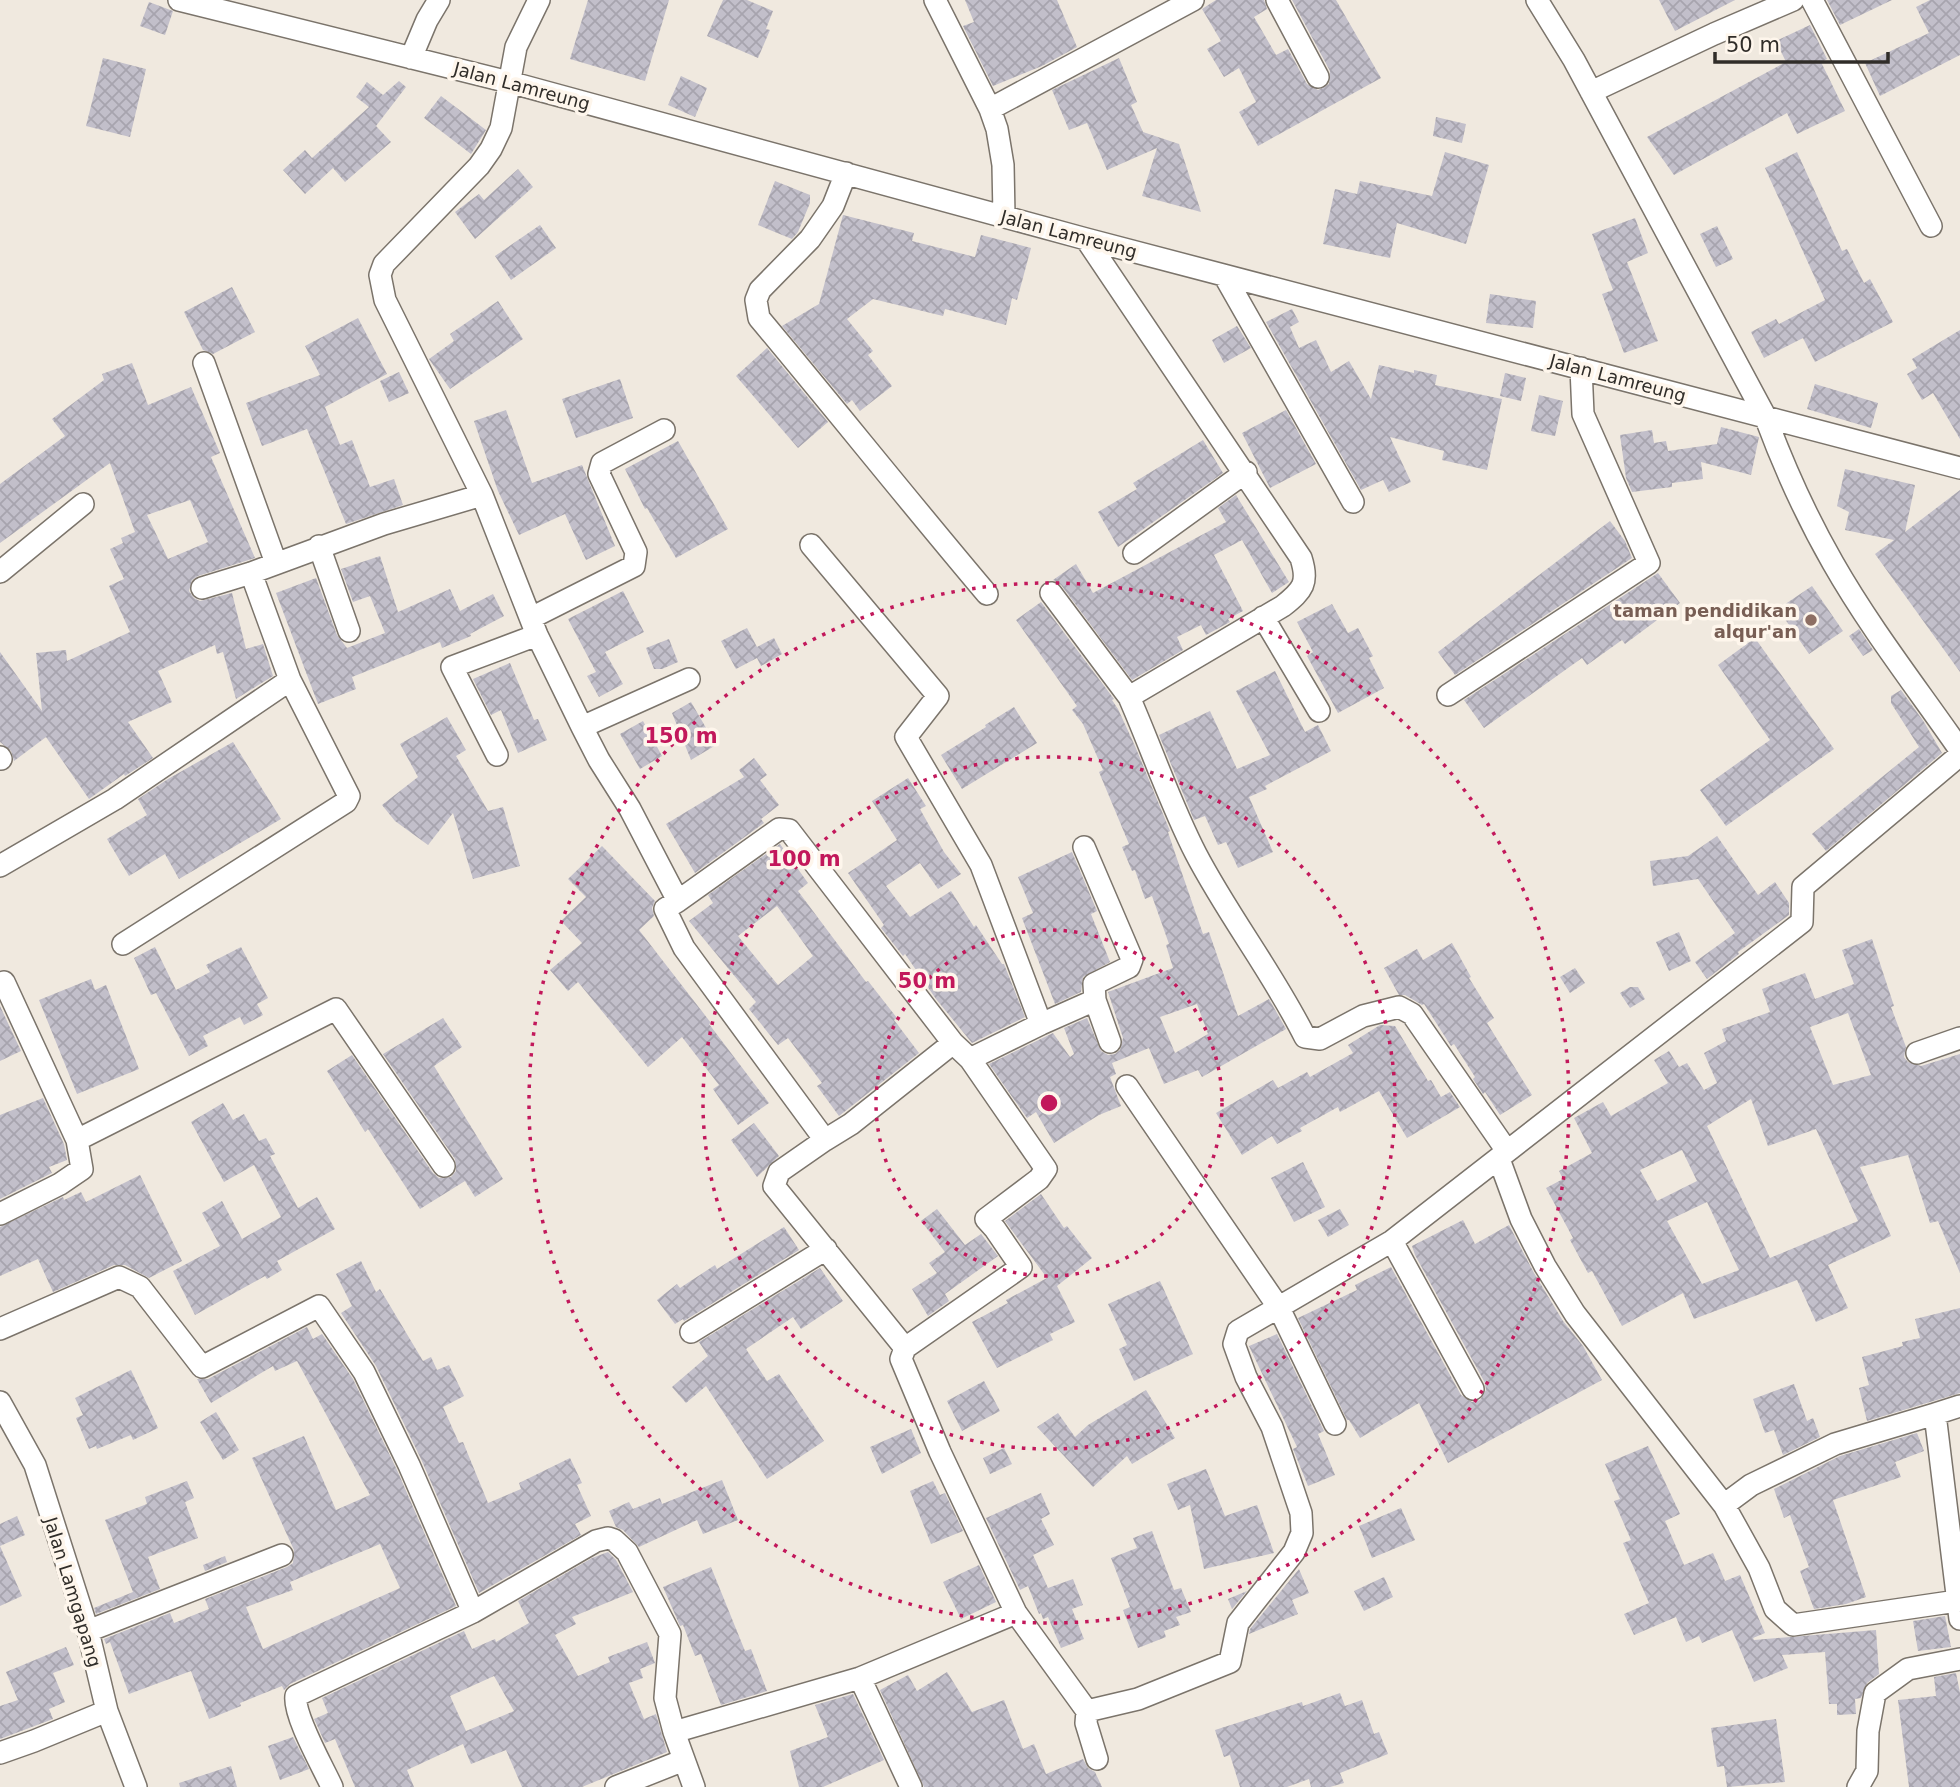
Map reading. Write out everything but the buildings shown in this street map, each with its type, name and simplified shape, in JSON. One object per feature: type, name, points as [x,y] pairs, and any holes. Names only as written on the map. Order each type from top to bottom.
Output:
[{"type":"street","name":"Jalan Lamreung","points":[[179,0],[509,82],[1086,239],[1960,468]]},
{"type":"street","points":[[411,58],[427,20],[439,0]]},
{"type":"street","points":[[539,0],[516,47],[501,128],[491,149],[479,166],[390,257],[380,275],[385,300],[482,495],[534,626],[582,727],[599,760],[630,808],[678,901]]},
{"type":"street","points":[[935,0],[990,109],[997,129],[1003,165],[1004,216]]},
{"type":"street","points":[[990,109],[1192,0]]},
{"type":"street","points":[[1277,0],[1318,76]]},
{"type":"street","points":[[1537,0],[1591,92],[1765,416],[1783,465],[1833,562],[1855,599],[1960,750]]},
{"type":"street","points":[[1591,92],[1793,0]]},
{"type":"street","points":[[1812,0],[1931,226]]},
{"type":"street","points":[[846,173],[833,206],[810,239],[760,290],[756,300],[760,318],[906,499],[988,594]]},
{"type":"street","points":[[1086,239],[1245,472],[1301,558],[1305,571],[1305,582],[1297,595],[1129,697]]},
{"type":"street","points":[[1224,275],[1353,502]]},
{"type":"street","points":[[204,363],[276,563]]},
{"type":"street","points":[[1448,695],[1649,563],[1583,414],[1581,368]]},
{"type":"street","points":[[496,755],[452,667],[534,626],[634,566],[636,552],[599,474],[599,468],[601,463],[664,430]]},
{"type":"street","points":[[1134,553],[1245,472]]},
{"type":"street","points":[[202,588],[251,573],[384,524],[482,495]]},
{"type":"street","points":[[0,572],[83,504]]},
{"type":"street","points":[[811,545],[938,696],[906,737],[981,864],[1041,1024]]},
{"type":"street","points":[[319,547],[349,631]]},
{"type":"street","points":[[123,944],[346,802],[349,796],[290,680],[251,573]]},
{"type":"street","points":[[1051,593],[1129,697],[1195,851],[1305,1037],[1320,1039],[1363,1016],[1399,1007],[1412,1014],[1503,1155],[1521,1219],[1545,1266],[1575,1314],[1724,1505],[1759,1568],[1775,1609],[1793,1625],[1959,1610],[1935,1414]]},
{"type":"street","points":[[1263,617],[1319,711]]},
{"type":"street","points":[[582,727],[689,679]]},
{"type":"street","points":[[0,866],[115,799],[290,680]]},
{"type":"street","points":[[1087,1711],[1138,1699],[1230,1662],[1238,1623],[1294,1552],[1302,1533],[1301,1513],[1272,1427],[1246,1377],[1234,1344],[1238,1331],[1392,1241],[1802,922],[1803,887],[1960,755]]},
{"type":"street","points":[[825,1140],[684,948],[668,921],[665,909],[779,829],[789,830],[953,1042],[970,1059],[1046,1169],[1039,1179],[986,1219],[1021,1267],[905,1349],[901,1359],[1016,1613],[1087,1711],[1086,1723],[1097,1759]]},
{"type":"street","points":[[1084,847],[1132,959],[1129,967],[1094,984],[1095,1000],[1110,1042]]},
{"type":"street","points":[[0,1214],[61,1184],[82,1169],[77,1140],[4,982]]},
{"type":"street","points":[[970,1059],[1095,1000]]},
{"type":"street","points":[[77,1140],[336,1009],[444,1166]]},
{"type":"street","points":[[1917,1053],[1960,1038]]},
{"type":"street","points":[[905,1349],[774,1186],[779,1172],[850,1124],[953,1042]]},
{"type":"street","points":[[1126,1086],[1279,1308],[1335,1424]]},
{"type":"street","points":[[1392,1241],[1472,1389]]},
{"type":"street","points":[[691,1332],[826,1249]]},
{"type":"street","points":[[0,1329],[119,1277],[140,1287],[202,1367],[319,1306],[364,1372],[472,1612]]},
{"type":"street","name":"Jalan Lamgapang","points":[[0,1402],[35,1465],[88,1631],[107,1711],[136,1787]]},
{"type":"street","points":[[1724,1505],[1752,1485],[1835,1444],[1960,1406]]},
{"type":"street","points":[[327,1786],[300,1720],[295,1703],[296,1696],[472,1612],[601,1539],[614,1540],[627,1552],[670,1634],[665,1692],[674,1732],[694,1787]]},
{"type":"street","points":[[88,1631],[282,1555]]},
{"type":"street","points":[[674,1732],[860,1678],[1016,1613]]},
{"type":"street","points":[[1858,1787],[1867,1771],[1868,1731],[1875,1693],[1908,1669],[1960,1659]]},
{"type":"street","points":[[860,1678],[911,1787]]},
{"type":"street","points":[[0,1753],[107,1711]]},
{"type":"street","points":[[616,1787],[684,1760]]},
{"type":"place","name":"taman pendidikan alqur'an","points":[[1811,620]]}]
